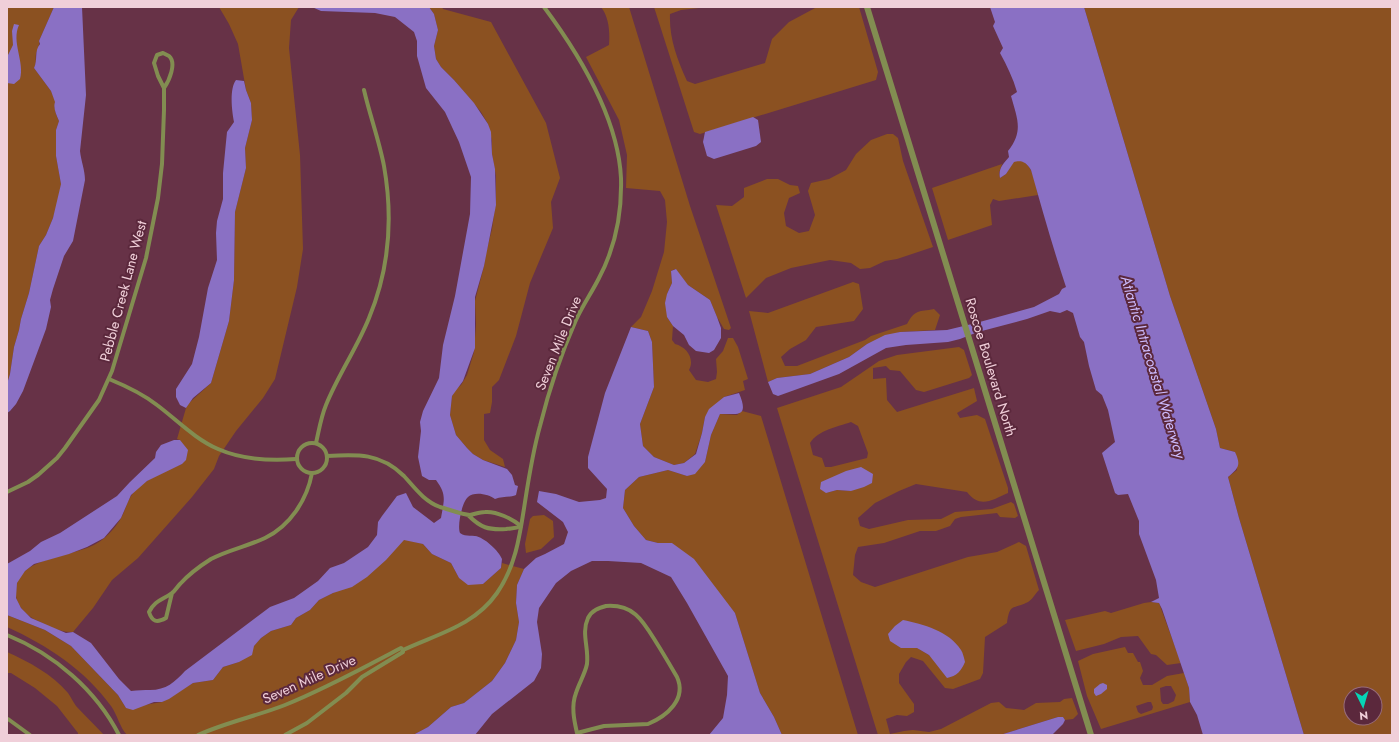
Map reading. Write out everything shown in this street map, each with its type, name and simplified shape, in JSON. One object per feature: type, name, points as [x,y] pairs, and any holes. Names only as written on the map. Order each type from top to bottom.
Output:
[{"type":"street","name":"Seven Mile Drive","points":[[285,735],[307,723],[346,693],[362,677],[403,652],[403,650],[452,630],[483,610],[498,592],[507,577],[517,551],[534,448],[545,405],[576,319],[599,279],[612,250],[616,238],[620,212],[621,176],[610,123],[584,70],[565,37],[544,7]]},
{"type":"street","name":"Roscoe Boulevard North","points":[[867,7],[1091,735]]},
{"type":"street","name":"Pebble Creek Lane West","points":[[7,492],[28,482],[57,458],[92,410],[109,379],[138,286],[152,231],[162,164],[164,136],[164,88],[154,63],[157,55],[163,53],[170,57],[173,63],[168,82],[164,88]]},
{"type":"street","points":[[316,443],[324,412],[332,392],[370,317],[377,296],[385,260],[389,222],[387,188],[379,146],[364,90]]},
{"type":"street","points":[[109,379],[146,397],[194,435],[218,449],[239,456],[262,460],[296,459]]},
{"type":"street","points":[[311,442],[316,443],[323,448],[327,456],[324,467],[321,470],[312,473],[303,471],[296,459],[297,453],[302,445],[311,442]]},
{"type":"street","points":[[327,456],[363,455],[379,459],[396,469],[424,497],[440,507],[468,515],[481,526],[489,529],[515,529],[521,526],[514,520],[496,513],[485,512],[468,515]]},
{"type":"street","points":[[172,593],[166,618],[162,621],[156,621],[151,618],[149,612],[152,605],[172,593],[202,565],[223,554],[267,537],[284,525],[297,510],[304,498],[312,473]]},
{"type":"street","points":[[572,735],[604,726],[648,724],[655,721],[672,708],[678,698],[680,686],[677,677],[643,621],[633,612],[626,609],[606,606],[594,610],[589,617],[585,631],[587,652],[586,666],[574,701],[574,718],[578,733]]},
{"type":"street","points":[[7,635],[33,647],[50,658],[81,683],[102,709],[119,735]]},
{"type":"street","name":"Seven Mile Drive","points":[[198,735],[213,728],[285,705],[327,686],[401,648],[403,650]]},
{"type":"street","points":[[8,719],[30,735]]},
{"type":"shaded area","points":[[7,7],[54,7],[39,41],[34,68],[51,91],[56,102],[55,109],[59,121],[56,130],[56,156],[61,184],[58,203],[53,218],[46,235],[39,246],[29,293],[14,347],[7,384]]},
{"type":"shaded area","points":[[219,7],[299,7],[291,20],[289,48],[300,155],[303,249],[297,287],[275,379],[263,398],[236,431],[219,456],[214,469],[192,497],[138,558],[112,580],[93,608],[73,632],[63,631],[33,618],[23,610],[16,599],[17,583],[23,574],[43,561],[82,550],[103,539],[111,532],[119,521],[130,498],[140,486],[154,477],[182,464],[180,440],[177,439],[186,408],[188,404],[211,383],[229,321],[234,280],[235,212],[246,168],[245,148],[252,120],[251,103],[246,90],[238,44]]},
{"type":"shaded area","points":[[429,7],[442,7],[443,9],[491,22],[546,123],[560,178],[551,202],[553,228],[530,283],[516,336],[499,380],[492,387],[490,413],[484,414],[484,440],[490,450],[503,459],[505,467],[483,460],[473,454],[456,435],[450,415],[452,396],[454,391],[461,385],[467,375],[474,352],[476,324],[475,301],[492,229],[496,201],[496,176],[492,154],[492,141],[488,124],[481,112],[441,67],[436,59],[434,46],[438,30],[434,14]]},
{"type":"shaded area","points":[[601,7],[629,7],[690,206],[731,328],[729,330],[724,329],[710,300],[688,285],[675,269],[671,271],[672,283],[667,294],[667,317],[673,326],[672,340],[689,354],[691,366],[689,370],[696,380],[708,382],[716,379],[716,359],[723,351],[728,338],[733,338],[738,347],[748,379],[743,381],[745,390],[724,397],[705,417],[702,433],[695,454],[684,463],[674,465],[654,457],[643,446],[640,424],[654,387],[652,342],[648,331],[631,327],[641,317],[652,291],[664,252],[667,222],[665,200],[660,191],[626,188],[627,155],[619,120],[586,57],[609,45],[606,15]]},
{"type":"shaded area","points":[[654,7],[708,7],[681,10],[670,14],[672,40],[677,56],[687,81],[695,84],[765,63],[772,39],[789,22],[817,7],[859,7],[878,72],[876,80],[700,134],[694,132]]},
{"type":"shaded area","points":[[1084,7],[1392,7],[1392,735],[1304,735],[1228,477],[1237,470],[1235,452],[1220,448],[1216,429],[1170,296]]},
{"type":"shaded area","points":[[887,134],[893,134],[898,138],[903,161],[933,247],[897,259],[885,261],[870,268],[860,269],[851,263],[830,260],[791,268],[766,278],[746,298],[716,205],[732,206],[744,197],[744,188],[767,179],[778,179],[790,185],[798,186],[800,193],[789,198],[784,213],[786,226],[799,233],[809,231],[815,215],[808,191],[811,183],[829,179],[846,170],[856,154],[871,140]]},
{"type":"shaded area","points":[[1019,160],[1027,165],[1033,174],[1038,195],[999,201],[993,199],[990,205],[992,225],[948,240],[932,188],[1002,164],[999,173],[1000,178],[1006,174],[1013,162]]},
{"type":"shaded area","points":[[853,282],[859,284],[863,309],[854,321],[816,327],[806,340],[790,349],[781,357],[785,366],[797,366],[865,340],[871,336],[907,324],[915,313],[921,311],[934,309],[940,315],[935,330],[900,332],[867,344],[849,357],[810,374],[777,378],[768,382],[749,311],[768,313]]},
{"type":"shaded area","points":[[959,347],[964,350],[972,375],[969,378],[924,392],[916,390],[900,371],[890,370],[886,366],[873,368],[873,379],[886,378],[887,400],[897,412],[974,388],[977,401],[957,413],[960,418],[977,415],[985,419],[1008,488],[1008,493],[986,502],[981,502],[967,492],[916,484],[875,503],[858,518],[860,526],[869,529],[908,520],[941,519],[955,512],[992,509],[1011,502],[1014,504],[1018,516],[1015,518],[1000,517],[997,513],[961,517],[955,519],[950,526],[936,531],[920,531],[884,543],[858,547],[855,555],[853,575],[861,582],[875,587],[968,557],[997,552],[1019,542],[1026,546],[1039,590],[1029,601],[1011,609],[1007,623],[985,637],[983,673],[980,679],[953,689],[945,688],[923,661],[911,657],[906,662],[899,674],[899,683],[914,704],[914,712],[907,716],[897,715],[886,719],[890,734],[913,730],[929,732],[941,729],[991,703],[999,702],[1006,708],[1024,710],[1036,703],[1060,702],[1064,699],[1072,698],[1078,714],[1073,719],[1065,720],[1063,717],[1058,717],[1000,735],[878,735],[777,408],[841,387],[879,361],[897,355]],"holes":[[[851,422],[858,426],[868,453],[867,458],[831,467],[825,467],[822,458],[813,455],[810,443],[823,432]],[[873,474],[851,491],[837,490],[826,493]],[[917,648],[965,662],[938,664],[929,655]]]},
{"type":"shaded area","points":[[742,411],[761,416],[858,735],[782,735],[774,717],[760,693],[735,613],[672,543],[658,543],[646,540],[634,526],[623,508],[625,490],[639,477],[668,470],[687,476],[705,462],[711,435],[720,414],[737,415]]},
{"type":"shaded area","points":[[544,515],[553,521],[554,537],[541,549],[526,553],[525,544],[530,519],[533,516]]},
{"type":"shaded area","points":[[404,539],[423,544],[432,554],[451,563],[459,578],[483,584],[501,568],[502,563],[524,569],[517,585],[516,603],[519,622],[516,640],[505,663],[492,681],[464,703],[451,707],[428,727],[413,735],[127,735],[122,729],[111,706],[101,693],[77,670],[51,650],[7,627],[7,615],[45,630],[71,646],[118,695],[126,708],[162,702],[193,683],[213,680],[223,667],[239,662],[261,638],[271,631],[291,625],[296,618],[310,610],[319,600],[333,593]]},
{"type":"shaded area","points":[[1151,602],[1159,603],[1181,663],[1167,665],[1156,655],[1151,654],[1138,636],[1121,637],[1104,644],[1076,651],[1065,620],[1105,611],[1111,613]]},
{"type":"shaded area","points":[[1125,647],[1128,653],[1133,653],[1138,662],[1140,662],[1143,671],[1140,678],[1143,685],[1152,685],[1167,676],[1184,673],[1189,688],[1190,702],[1101,729],[1087,696],[1078,661],[1093,654]],"holes":[[[1171,686],[1176,695],[1174,701],[1168,704],[1163,704],[1161,701],[1160,688]],[[1151,702],[1153,707],[1152,710],[1141,714],[1138,712],[1136,706]]]},
{"type":"shaded area","points":[[7,652],[32,664],[55,680],[68,693],[76,706],[104,735],[78,735],[57,706],[35,688],[11,673],[7,673]]},
{"type":"water","points":[[54,7],[82,7],[86,95],[80,151],[85,180],[73,241],[64,256],[53,289],[46,329],[23,391],[16,404],[7,413],[7,384],[14,347],[29,293],[39,246],[46,235],[53,218],[61,184],[56,156],[56,130],[59,121],[55,109],[55,102],[51,91],[34,68],[37,50],[40,44],[39,41]]},
{"type":"water","points":[[312,7],[429,7],[434,14],[438,30],[434,46],[436,59],[441,67],[474,103],[488,124],[491,132],[492,154],[495,169],[496,205],[484,266],[475,297],[475,348],[463,381],[452,396],[450,415],[456,435],[467,448],[483,460],[507,469],[512,475],[515,485],[518,486],[516,495],[511,496],[495,499],[482,494],[471,495],[466,500],[461,514],[459,525],[460,533],[479,537],[491,545],[502,559],[501,568],[483,584],[468,585],[459,578],[451,563],[432,554],[423,544],[404,540],[386,560],[367,577],[352,587],[333,593],[319,600],[310,610],[296,618],[291,625],[271,631],[261,638],[254,646],[252,655],[239,662],[223,667],[213,680],[193,683],[169,699],[162,702],[154,702],[133,710],[126,708],[118,695],[71,646],[45,630],[7,615],[7,564],[30,551],[41,542],[60,533],[117,496],[155,458],[156,452],[161,445],[174,440],[180,440],[188,450],[186,460],[182,464],[147,481],[131,495],[121,518],[104,538],[69,554],[34,564],[25,571],[17,583],[16,598],[21,608],[31,618],[66,633],[73,632],[91,643],[119,679],[131,691],[156,690],[170,685],[185,671],[270,607],[294,598],[318,581],[330,568],[344,563],[368,547],[377,535],[378,522],[397,496],[406,493],[413,507],[434,523],[441,518],[444,502],[442,490],[436,480],[429,480],[422,476],[418,457],[421,431],[420,422],[423,411],[439,378],[443,345],[455,296],[470,214],[471,177],[459,142],[445,112],[426,88],[417,56],[417,41],[414,32],[395,17],[375,13],[321,11]]},
{"type":"water","name":"Atlantic Intracoastal Waterway","points":[[990,7],[1084,7],[1170,296],[1216,429],[1220,448],[1235,452],[1237,456],[1237,469],[1228,477],[1304,735],[1203,735],[1197,715],[1190,702],[1189,688],[1162,609],[1159,603],[1151,602],[1159,598],[1156,580],[1139,534],[1139,521],[1128,494],[1118,495],[1115,493],[1102,453],[1115,442],[1108,410],[1102,395],[1096,390],[1084,342],[1080,337],[1073,313],[1067,310],[1060,313],[1050,311],[948,342],[886,348],[839,374],[778,396],[773,394],[768,382],[777,378],[810,374],[849,357],[867,344],[885,335],[900,332],[947,330],[976,323],[1034,307],[1059,294],[1062,289],[1066,287],[1031,170],[1024,162],[1014,162],[1006,174],[1000,178],[1000,169],[1009,157],[1008,151],[1013,144],[1018,131],[1017,118],[1011,96],[1017,92],[1010,72],[1000,53],[1003,48],[993,26],[995,22]]},
{"type":"water","points":[[14,24],[19,25],[16,38],[21,72],[20,79],[14,84],[7,83],[7,57],[13,45],[12,31]]},
{"type":"water","points":[[236,80],[244,81],[251,103],[252,120],[245,148],[246,168],[235,212],[234,280],[229,321],[211,383],[193,398],[186,408],[180,405],[176,397],[176,389],[192,364],[199,337],[208,288],[217,260],[217,221],[223,199],[223,173],[227,132],[234,122],[232,89]]},
{"type":"water","points":[[753,117],[758,120],[761,142],[756,146],[714,159],[707,156],[703,142],[705,132]]},
{"type":"water","points":[[676,269],[688,285],[710,300],[717,317],[721,328],[721,338],[714,350],[709,353],[696,351],[689,345],[684,335],[673,326],[667,317],[665,303],[672,283],[671,271]]},
{"type":"water","points":[[631,327],[648,331],[652,342],[654,387],[640,424],[643,446],[654,457],[674,465],[684,463],[696,454],[705,417],[709,409],[724,397],[739,393],[742,401],[742,410],[737,414],[720,414],[711,435],[705,462],[695,474],[687,476],[668,470],[639,477],[625,490],[623,508],[634,526],[646,540],[658,543],[672,543],[694,559],[735,613],[760,693],[774,717],[782,735],[709,735],[723,718],[727,695],[728,676],[671,577],[641,563],[592,561],[571,571],[556,583],[539,608],[537,622],[542,654],[541,668],[534,681],[492,714],[475,735],[413,735],[428,727],[451,707],[464,703],[492,681],[505,663],[516,640],[519,622],[516,603],[517,585],[524,569],[536,558],[564,544],[568,532],[563,522],[537,502],[539,491],[556,494],[579,502],[606,498],[607,489],[588,468],[588,457],[605,393]]},
{"type":"water","points":[[861,467],[873,474],[872,483],[851,491],[837,490],[826,493],[820,489],[821,482],[846,471]]},
{"type":"water","points":[[903,620],[935,629],[956,643],[962,651],[965,662],[958,673],[947,678],[929,655],[917,648],[901,648],[890,641],[888,634]]},
{"type":"water","points":[[1103,683],[1107,685],[1107,689],[1096,696],[1094,689]]},
{"type":"water","points":[[1058,717],[1063,717],[1065,720],[1052,735],[1000,735]]}]
